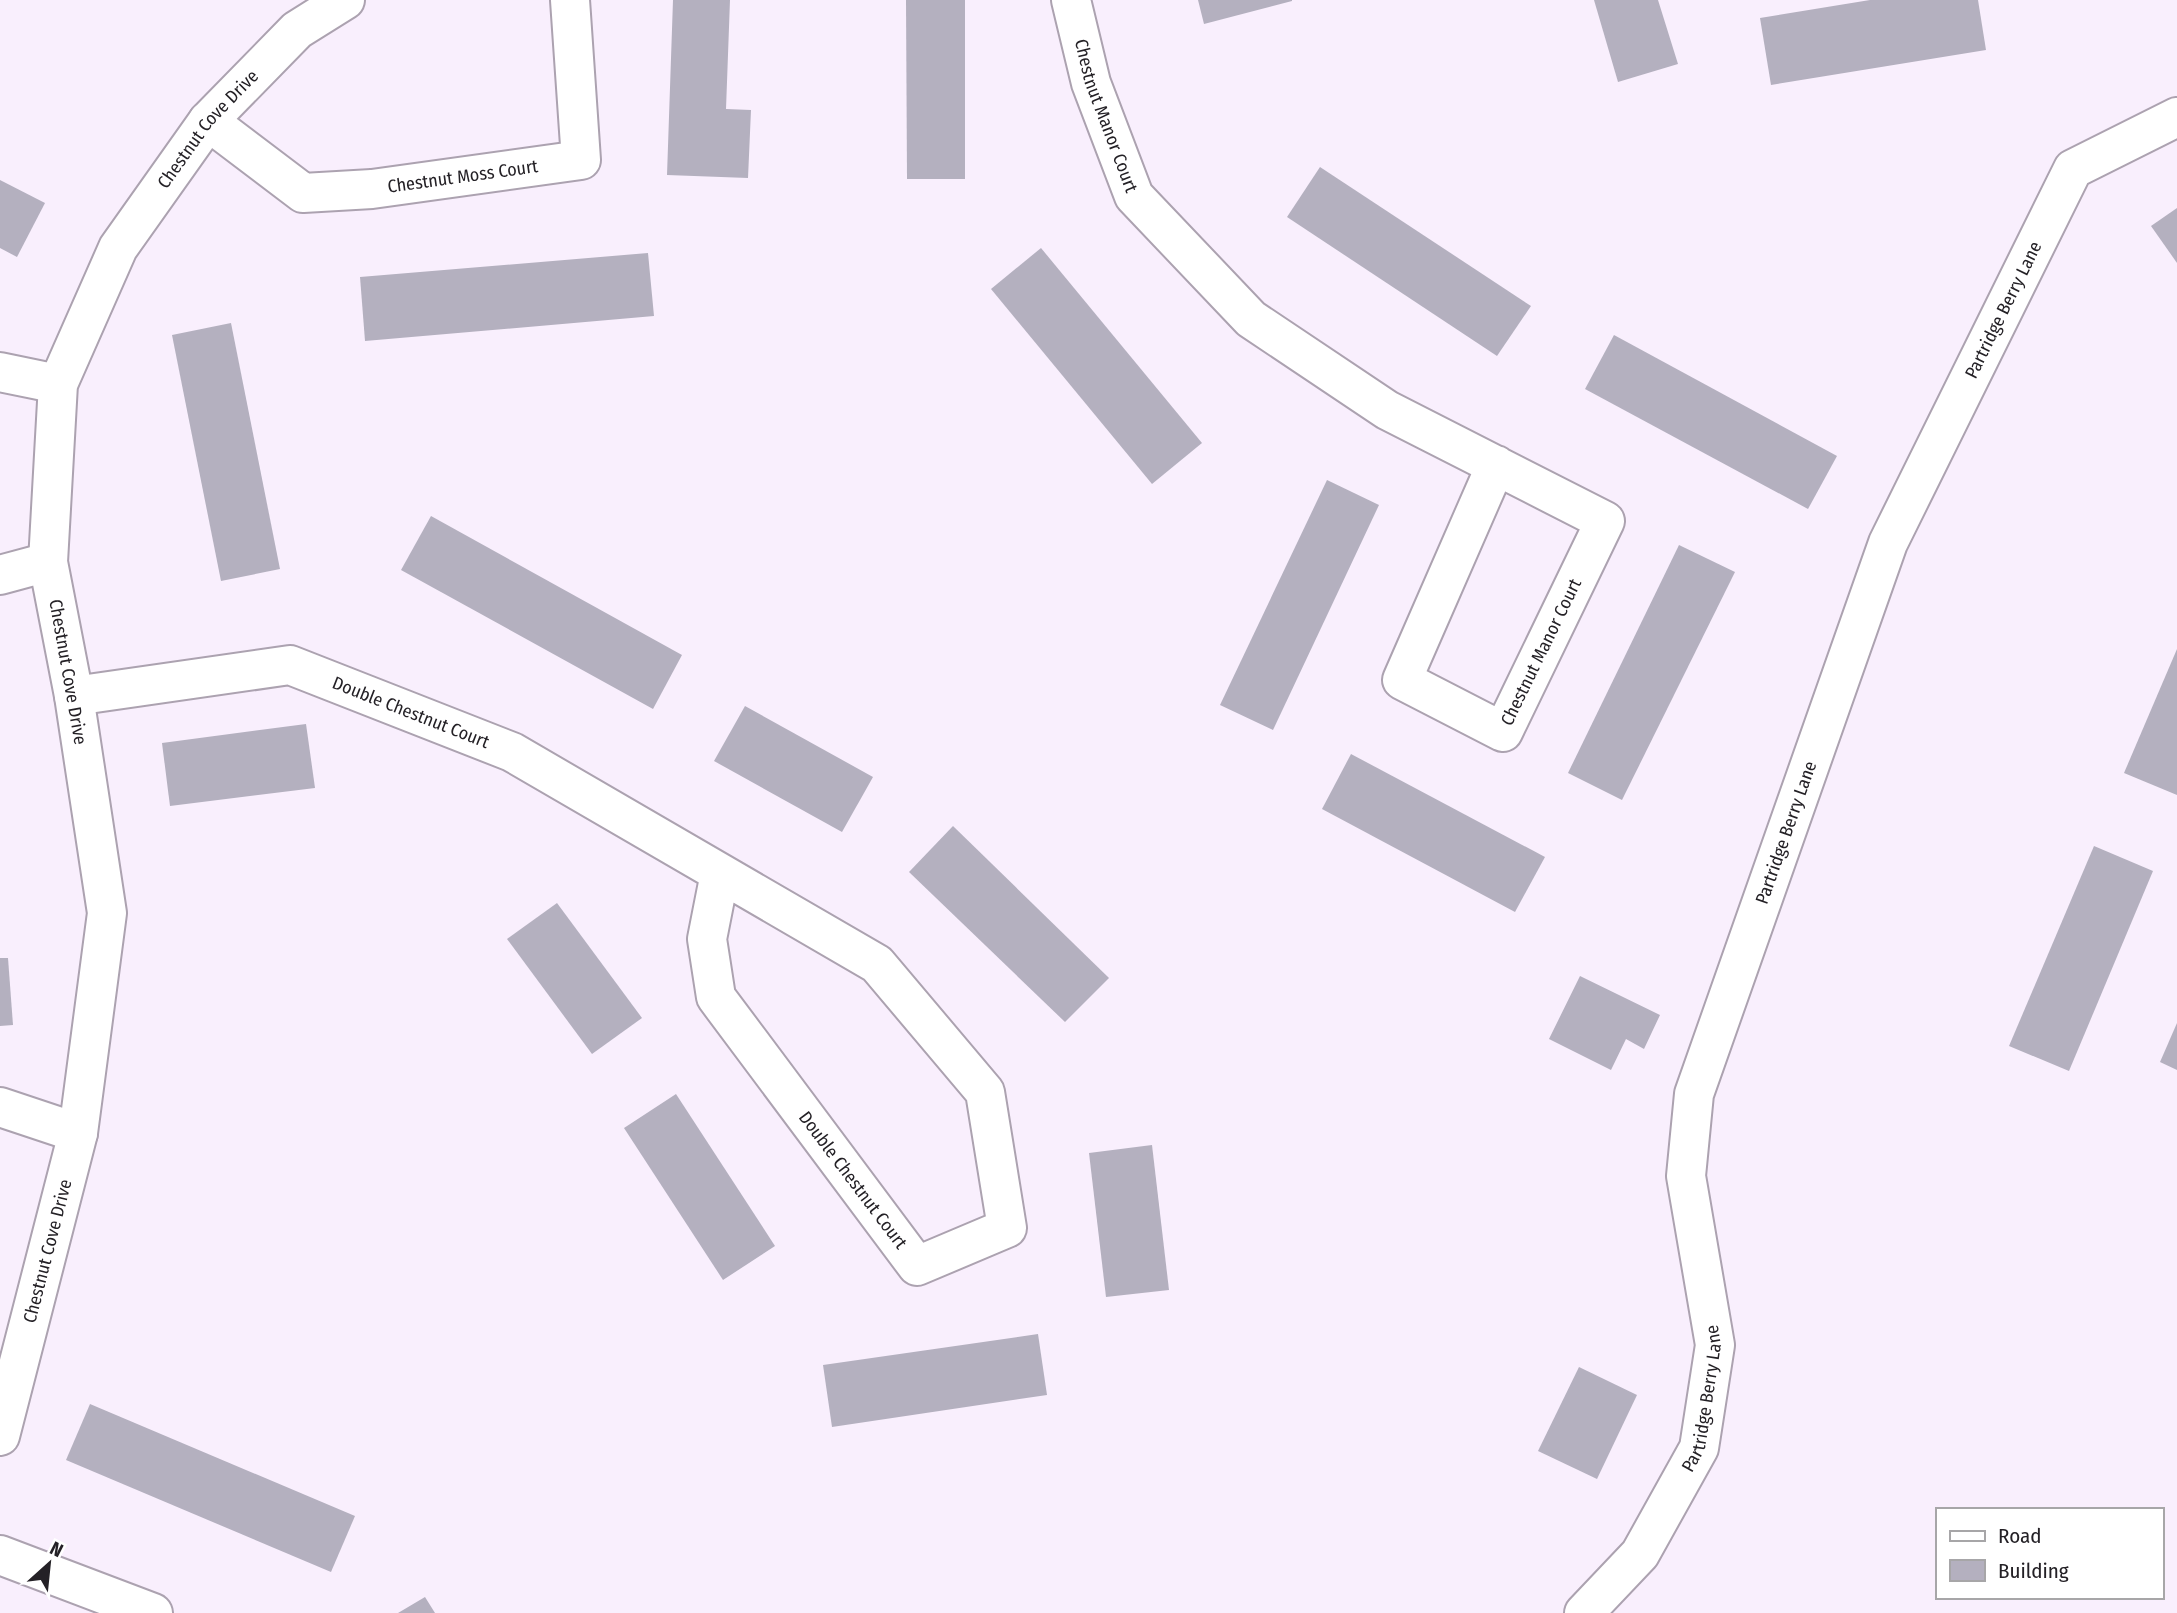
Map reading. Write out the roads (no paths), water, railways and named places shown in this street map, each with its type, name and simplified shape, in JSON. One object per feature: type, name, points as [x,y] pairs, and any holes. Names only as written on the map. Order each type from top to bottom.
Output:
[{"type":"street","name":"Chestnut Cove Drive","points":[[0,1436],[9,1363],[78,1133],[107,913],[74,696],[48,562],[58,384],[118,248],[208,121],[297,30],[345,0]]},
{"type":"street","name":"Chestnut Moss Court","points":[[208,121],[303,193],[372,189],[581,160],[570,0]]},
{"type":"street","name":"Chestnut Manor Court","points":[[1071,0],[1091,83],[1134,196],[1251,319],[1387,410],[1496,465],[1605,521],[1503,732],[1402,680],[1496,465]]},
{"type":"street","name":"Partridge Berry Lane","points":[[1584,1613],[1640,1554],[1699,1448],[1715,1345],[1686,1175],[1694,1094],[1888,543],[2073,169],[2177,117]]},
{"type":"street","points":[[0,372],[58,384]]},
{"type":"street","points":[[0,575],[48,562]]},
{"type":"street","name":"Double Chestnut Court","points":[[74,696],[290,665],[512,752],[877,964],[985,1093],[1007,1228],[918,1266],[716,997],[707,939],[720,873]]},
{"type":"street","points":[[0,1107],[78,1133]]},
{"type":"street","points":[[0,1555],[153,1613]]}]
